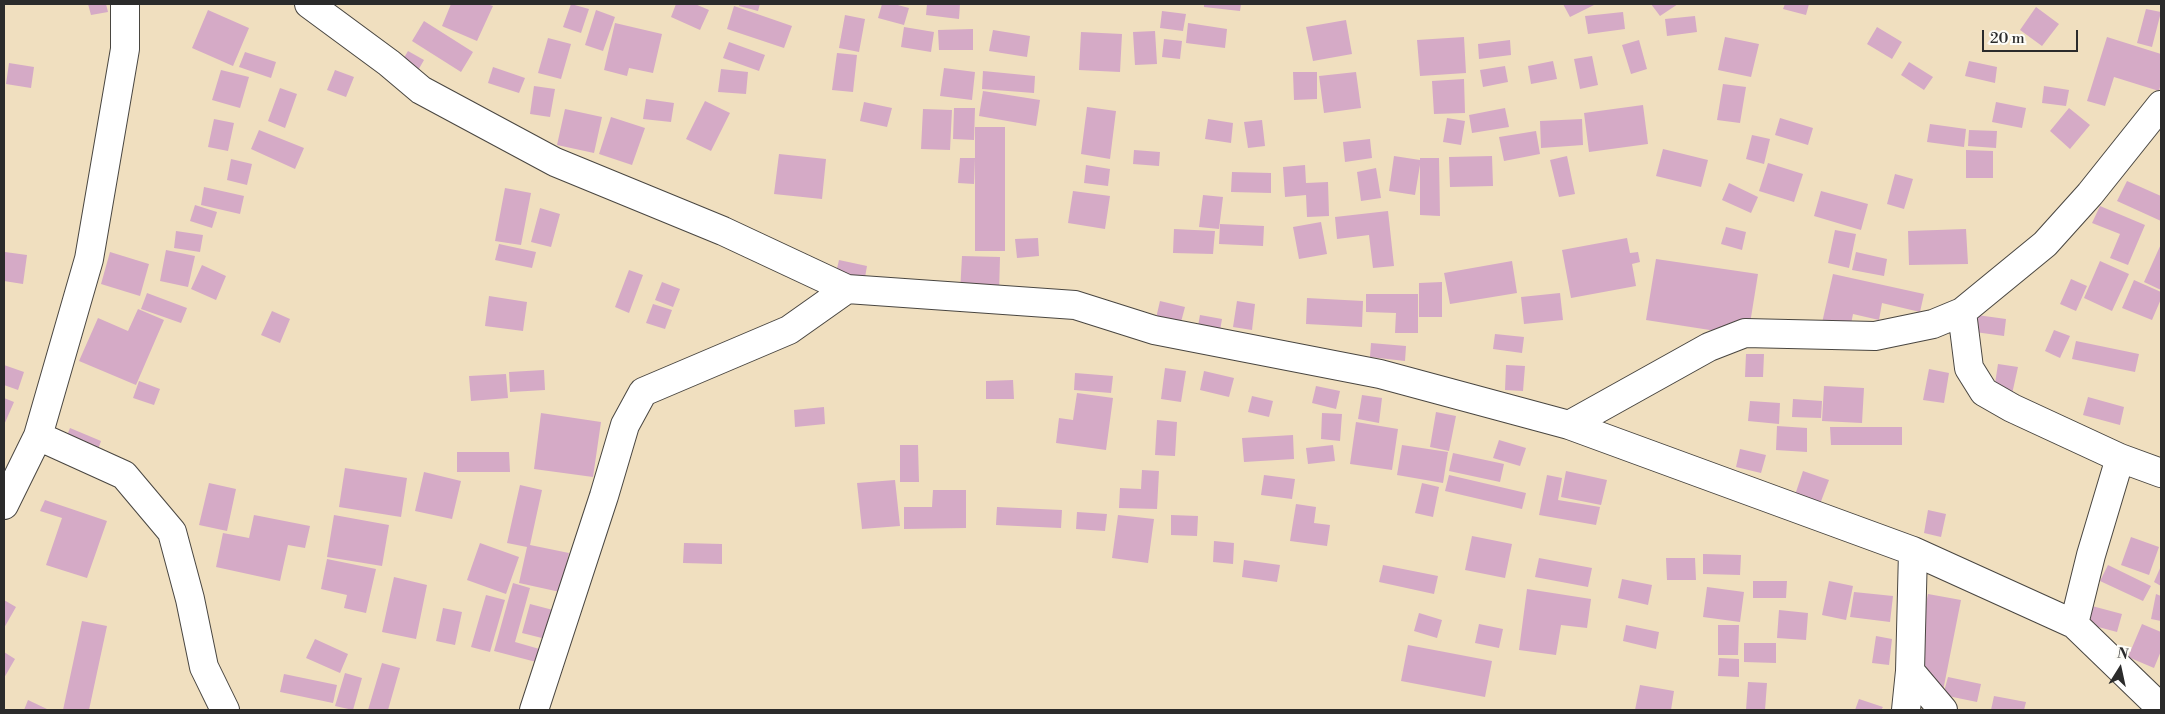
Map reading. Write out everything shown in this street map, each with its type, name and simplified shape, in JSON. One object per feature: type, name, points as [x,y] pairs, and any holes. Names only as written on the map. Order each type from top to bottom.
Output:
[{"type":"street","points":[[4,505],[38,436],[89,259],[125,50],[125,4]]},
{"type":"street","points":[[309,4],[421,90],[555,162],[723,231],[847,289],[1075,305],[1154,330],[1380,374],[1569,425],[1913,551],[2074,624],[2161,708]]},
{"type":"street","points":[[1569,425],[1709,347],[1745,333],[1875,336],[1933,324],[1962,312],[2045,244],[2090,194],[2161,104]]},
{"type":"street","points":[[534,710],[604,496],[625,425],[643,392],[789,330],[847,289]]},
{"type":"street","points":[[1962,312],[1969,368],[1984,392],[2012,408],[2120,458],[2161,473]]},
{"type":"street","points":[[38,436],[124,475],[172,532],[190,599],[204,667],[225,710]]},
{"type":"street","points":[[2074,624],[2091,555],[2120,458]]},
{"type":"street","points":[[1906,710],[1910,671],[1913,551]]},
{"type":"street","points":[[1910,671],[1943,710]]},
{"type":"building","points":[[88,4],[106,4],[108,12],[91,15]]},
{"type":"building","points":[[451,4],[487,4],[493,6],[477,41],[442,26]]},
{"type":"building","points":[[571,4],[589,9],[581,33],[563,27]]},
{"type":"building","points":[[676,4],[695,4],[709,10],[700,30],[671,17]]},
{"type":"building","points":[[740,4],[760,4],[758,11],[739,6]]},
{"type":"building","points":[[882,4],[894,4],[909,8],[904,25],[878,18]]},
{"type":"building","points":[[927,4],[960,4],[959,19],[926,15]]},
{"type":"building","points":[[1204,4],[1241,4],[1240,11],[1204,7]]},
{"type":"building","points":[[1563,4],[1596,4],[1570,17]]},
{"type":"building","points":[[1651,4],[1678,4],[1660,16]]},
{"type":"building","points":[[1785,4],[1809,4],[1806,15],[1783,9]]},
{"type":"building","points":[[734,6],[792,26],[784,48],[727,29]]},
{"type":"building","points":[[2036,7],[2059,24],[2042,46],[2020,30]]},
{"type":"building","points":[[2146,9],[2161,12],[2152,47],[2137,43]]},
{"type":"building","points":[[208,10],[249,28],[233,66],[192,48]]},
{"type":"building","points":[[596,10],[615,17],[603,51],[585,45]]},
{"type":"building","points":[[1162,11],[1186,14],[1183,31],[1160,28]]},
{"type":"building","points":[[1623,12],[1625,29],[1588,34],[1585,16]]},
{"type":"building","points":[[845,15],[865,19],[859,52],[839,48]]},
{"type":"building","points":[[1695,16],[1697,32],[1667,36],[1665,19]]},
{"type":"building","points":[[1346,20],[1352,54],[1313,61],[1306,27]]},
{"type":"building","points":[[424,21],[473,52],[461,72],[412,41]]},
{"type":"building","points":[[615,23],[662,34],[653,73],[629,68],[627,76],[604,70]]},
{"type":"building","points":[[1188,23],[1227,29],[1225,48],[1186,43]]},
{"type":"building","points":[[904,27],[934,32],[931,52],[901,47]]},
{"type":"building","points":[[1877,27],[1902,42],[1892,59],[1867,44]]},
{"type":"building","points":[[973,29],[973,50],[939,50],[938,30]]},
{"type":"building","points":[[993,30],[1030,36],[1027,57],[989,51]]},
{"type":"building","points":[[1155,31],[1157,64],[1135,65],[1133,32]]},
{"type":"building","points":[[1081,32],[1122,34],[1120,72],[1079,70]]},
{"type":"building","points":[[1464,37],[1466,73],[1420,76],[1417,40]]},
{"type":"building","points":[[1725,37],[1759,44],[1751,77],[1718,70]]},
{"type":"building","points":[[2107,37],[2161,54],[2161,83],[2159,91],[2114,77],[2105,106],[2087,101]]},
{"type":"building","points":[[548,38],[571,44],[561,79],[538,73]]},
{"type":"building","points":[[1164,39],[1182,41],[1180,59],[1162,57]]},
{"type":"building","points":[[1510,40],[1511,55],[1479,59],[1478,44]]},
{"type":"building","points":[[1639,40],[1647,69],[1631,74],[1622,45]]},
{"type":"building","points":[[729,42],[765,55],[759,71],[723,58]]},
{"type":"building","points":[[408,51],[424,60],[412,81],[396,71]]},
{"type":"building","points":[[245,52],[276,62],[271,78],[239,67]]},
{"type":"building","points":[[837,53],[857,55],[853,92],[832,90]]},
{"type":"building","points":[[1592,56],[1598,85],[1580,89],[1574,59]]},
{"type":"building","points":[[1553,61],[1557,79],[1531,84],[1528,66]]},
{"type":"building","points":[[1969,61],[1997,67],[1995,83],[1965,76]]},
{"type":"building","points":[[1909,62],[1933,77],[1924,90],[1901,75]]},
{"type":"building","points":[[9,63],[34,67],[31,88],[6,84]]},
{"type":"building","points":[[1505,66],[1508,82],[1483,87],[1480,70]]},
{"type":"building","points":[[493,67],[525,78],[519,93],[488,83]]},
{"type":"building","points":[[944,68],[975,72],[972,100],[940,96]]},
{"type":"building","points":[[721,69],[748,72],[746,94],[718,92]]},
{"type":"building","points":[[221,70],[249,77],[240,108],[212,100]]},
{"type":"building","points":[[335,70],[354,77],[346,97],[327,90]]},
{"type":"building","points":[[983,71],[1035,76],[1034,93],[982,89]]},
{"type":"building","points":[[1293,72],[1317,72],[1317,99],[1294,100]]},
{"type":"building","points":[[1356,72],[1361,108],[1324,113],[1319,76]]},
{"type":"building","points":[[1464,79],[1465,113],[1434,114],[1432,81]]},
{"type":"building","points":[[1723,84],[1746,87],[1740,123],[1717,120]]},
{"type":"building","points":[[534,86],[555,89],[550,117],[530,114]]},
{"type":"building","points":[[2044,86],[2069,90],[2066,106],[2042,103]]},
{"type":"building","points":[[280,88],[297,94],[285,128],[268,121]]},
{"type":"building","points":[[983,91],[1040,100],[1036,126],[979,116]]},
{"type":"building","points":[[646,99],[674,103],[671,122],[643,119]]},
{"type":"building","points":[[705,101],[730,113],[711,151],[686,139]]},
{"type":"building","points":[[864,102],[892,108],[887,127],[860,121]]},
{"type":"building","points":[[1996,102],[2026,108],[2022,128],[1992,122]]},
{"type":"building","points":[[1643,105],[1648,144],[1589,152],[1584,113]]},
{"type":"building","points":[[1087,107],[1116,111],[1110,159],[1081,154]]},
{"type":"building","points":[[954,108],[975,108],[974,140],[953,139]]},
{"type":"building","points":[[1505,108],[1509,127],[1472,133],[1469,115]]},
{"type":"building","points":[[2069,108],[2090,125],[2070,149],[2050,131]]},
{"type":"building","points":[[565,109],[602,117],[594,153],[557,145]]},
{"type":"building","points":[[923,109],[952,110],[950,150],[921,149]]},
{"type":"building","points":[[611,117],[645,128],[632,165],[599,154]]},
{"type":"building","points":[[1447,118],[1465,121],[1461,145],[1443,142]]},
{"type":"building","points":[[1780,118],[1813,128],[1808,145],[1775,135]]},
{"type":"building","points":[[214,119],[234,123],[228,151],[208,147]]},
{"type":"building","points":[[1208,119],[1233,123],[1231,143],[1205,139]]},
{"type":"building","points":[[1582,119],[1583,145],[1541,148],[1540,121]]},
{"type":"building","points":[[1262,120],[1265,146],[1248,148],[1244,122]]},
{"type":"building","points":[[1930,124],[1966,129],[1964,147],[1927,142]]},
{"type":"building","points":[[975,127],[1005,127],[1005,251],[975,251]]},
{"type":"building","points":[[259,130],[304,148],[295,169],[251,149]]},
{"type":"building","points":[[1969,130],[1997,131],[1996,148],[1968,146]]},
{"type":"building","points":[[1536,131],[1540,154],[1504,161],[1499,137]]},
{"type":"building","points":[[1752,135],[1770,139],[1764,164],[1746,159]]},
{"type":"building","points":[[1370,139],[1372,158],[1345,162],[1343,142]]},
{"type":"building","points":[[1663,149],[1708,160],[1701,187],[1656,176]]},
{"type":"building","points":[[1134,150],[1160,152],[1159,166],[1133,164]]},
{"type":"building","points":[[1966,150],[1993,151],[1993,178],[1966,178]]},
{"type":"building","points":[[779,154],[826,159],[822,199],[774,194]]},
{"type":"building","points":[[1394,156],[1420,160],[1420,158],[1439,158],[1440,216],[1420,215],[1420,165],[1415,195],[1389,191]]},
{"type":"building","points":[[1492,156],[1493,186],[1450,187],[1449,157]]},
{"type":"building","points":[[1567,156],[1575,194],[1559,197],[1550,160]]},
{"type":"building","points":[[960,158],[975,158],[974,184],[958,183]]},
{"type":"building","points":[[231,159],[252,164],[247,185],[227,180]]},
{"type":"building","points":[[1768,163],[1803,174],[1794,202],[1759,191]]},
{"type":"building","points":[[1086,165],[1110,169],[1108,186],[1084,183]]},
{"type":"building","points":[[1305,165],[1306,183],[1328,182],[1329,216],[1307,217],[1306,195],[1285,197],[1283,167]]},
{"type":"building","points":[[1376,168],[1381,198],[1361,201],[1357,172]]},
{"type":"building","points":[[1232,172],[1271,173],[1271,193],[1231,192]]},
{"type":"building","points":[[1895,174],[1913,179],[1904,209],[1887,204]]},
{"type":"building","points":[[2127,181],[2161,196],[2161,221],[2117,201]]},
{"type":"building","points":[[1729,183],[1758,197],[1751,213],[1722,200]]},
{"type":"building","points":[[204,187],[244,196],[240,214],[201,205]]},
{"type":"building","points":[[505,188],[531,193],[521,245],[495,241]]},
{"type":"building","points":[[1073,191],[1110,196],[1105,229],[1068,223]]},
{"type":"building","points":[[1821,191],[1868,204],[1861,230],[1814,216]]},
{"type":"building","points":[[1203,195],[1223,197],[1219,229],[1199,227]]},
{"type":"building","points":[[195,205],[217,212],[212,228],[190,221]]},
{"type":"building","points":[[2100,206],[2145,225],[2128,265],[2110,258],[2120,234],[2092,223]]},
{"type":"building","points":[[540,208],[560,214],[551,247],[531,242]]},
{"type":"building","points":[[1388,211],[1394,266],[1373,268],[1369,235],[1337,239],[1335,217]]},
{"type":"building","points":[[1321,222],[1327,254],[1299,259],[1293,227]]},
{"type":"building","points":[[1220,224],[1264,226],[1263,246],[1219,244]]},
{"type":"building","points":[[1726,227],[1746,232],[1742,250],[1721,244]]},
{"type":"building","points":[[1174,229],[1215,231],[1213,254],[1173,253]]},
{"type":"building","points":[[1966,229],[1968,264],[1909,265],[1908,231]]},
{"type":"building","points":[[1835,230],[1856,234],[1849,268],[1828,263]]},
{"type":"building","points":[[176,231],[203,235],[200,252],[174,248]]},
{"type":"building","points":[[1038,238],[1039,256],[1017,258],[1015,239]]},
{"type":"building","points":[[1627,238],[1630,253],[1638,252],[1640,262],[1632,264],[1636,286],[1571,298],[1562,250]]},
{"type":"building","points":[[499,244],[536,252],[532,268],[495,260]]},
{"type":"building","points":[[2161,244],[2161,290],[2144,282]]},
{"type":"building","points":[[166,250],[195,256],[188,287],[160,281]]},
{"type":"building","points":[[5,252],[27,255],[23,284],[4,281]]},
{"type":"building","points":[[110,252],[149,264],[140,296],[101,284]]},
{"type":"building","points":[[1856,252],[1887,259],[1884,276],[1852,270]]},
{"type":"building","points":[[962,256],[1000,257],[999,294],[960,293]]},
{"type":"building","points":[[1656,259],[1758,274],[1748,336],[1646,320]]},
{"type":"building","points":[[839,260],[867,266],[864,283],[835,277]]},
{"type":"building","points":[[1512,261],[1517,293],[1450,304],[1444,273]]},
{"type":"building","points":[[2100,261],[2129,274],[2112,311],[2084,298]]},
{"type":"building","points":[[202,265],[226,276],[216,300],[191,289]]},
{"type":"building","points":[[629,270],[643,275],[629,313],[615,307]]},
{"type":"building","points":[[1833,274],[1924,294],[1920,312],[1882,303],[1879,320],[1853,314],[1850,329],[1822,323]]},
{"type":"building","points":[[2071,279],[2087,286],[2076,311],[2060,304]]},
{"type":"building","points":[[2134,280],[2161,292],[2161,299],[2152,320],[2122,308]]},
{"type":"building","points":[[662,282],[680,289],[673,307],[655,300]]},
{"type":"building","points":[[1442,282],[1442,317],[1419,317],[1419,283]]},
{"type":"building","points":[[147,293],[187,308],[181,323],[141,309]]},
{"type":"building","points":[[1560,293],[1563,320],[1524,324],[1521,297]]},
{"type":"building","points":[[1366,294],[1418,294],[1418,333],[1395,333],[1396,313],[1366,312]]},
{"type":"building","points":[[489,296],[527,302],[523,331],[485,326]]},
{"type":"building","points":[[1307,298],[1363,301],[1362,327],[1306,324]]},
{"type":"building","points":[[1160,301],[1185,307],[1177,337],[1153,331]]},
{"type":"building","points":[[1237,301],[1255,304],[1252,330],[1233,327]]},
{"type":"building","points":[[653,304],[672,310],[665,329],[646,323]]},
{"type":"building","points":[[138,309],[164,320],[136,385],[79,361],[98,318],[128,331]]},
{"type":"building","points":[[272,311],[290,319],[280,343],[261,335]]},
{"type":"building","points":[[1200,315],[1222,319],[1218,342],[1196,337]]},
{"type":"building","points":[[1977,315],[2006,319],[2004,336],[1975,332]]},
{"type":"building","points":[[2054,330],[2070,336],[2060,358],[2045,351]]},
{"type":"building","points":[[1495,334],[1524,337],[1522,353],[1493,349]]},
{"type":"building","points":[[2076,341],[2139,354],[2135,372],[2072,359]]},
{"type":"building","points":[[1371,343],[1406,346],[1405,361],[1370,357]]},
{"type":"building","points":[[1746,354],[1764,354],[1763,377],[1745,377]]},
{"type":"building","points":[[1998,364],[2018,367],[2012,394],[1994,390]]},
{"type":"building","points":[[4,365],[24,372],[18,390],[4,385]]},
{"type":"building","points":[[1506,365],[1525,366],[1523,391],[1505,390]]},
{"type":"building","points":[[1165,368],[1186,371],[1181,402],[1161,399]]},
{"type":"building","points":[[1929,369],[1949,373],[1944,403],[1923,400]]},
{"type":"building","points":[[544,370],[545,390],[510,392],[509,372]]},
{"type":"building","points":[[1204,371],[1234,378],[1229,397],[1200,390]]},
{"type":"building","points":[[1075,373],[1113,376],[1111,393],[1074,390]]},
{"type":"building","points":[[506,374],[508,398],[471,401],[469,376]]},
{"type":"building","points":[[1013,380],[1014,399],[986,399],[986,381]]},
{"type":"building","points":[[139,381],[160,389],[154,405],[133,398]]},
{"type":"building","points":[[1316,386],[1340,391],[1336,409],[1312,403]]},
{"type":"building","points":[[1824,386],[1864,388],[1862,423],[1822,421]]},
{"type":"building","points":[[1077,393],[1113,398],[1106,450],[1056,443],[1059,418],[1073,420]]},
{"type":"building","points":[[1362,395],[1382,398],[1379,423],[1358,419]]},
{"type":"building","points":[[1252,396],[1273,401],[1269,417],[1248,412]]},
{"type":"building","points":[[2088,397],[2124,407],[2120,425],[2083,415]]},
{"type":"building","points":[[4,398],[14,402],[4,425]]},
{"type":"building","points":[[1793,399],[1822,401],[1821,418],[1792,417]]},
{"type":"building","points":[[1750,401],[1780,403],[1779,424],[1748,421]]},
{"type":"building","points":[[824,407],[825,424],[795,427],[794,410]]},
{"type":"building","points":[[1436,412],[1456,416],[1449,451],[1430,447]]},
{"type":"building","points":[[541,413],[601,422],[593,477],[534,469]]},
{"type":"building","points":[[1322,413],[1342,414],[1340,441],[1321,439]]},
{"type":"building","points":[[1157,420],[1177,422],[1175,456],[1155,455]]},
{"type":"building","points":[[1356,422],[1398,429],[1392,470],[1350,464]]},
{"type":"building","points":[[1777,426],[1807,428],[1807,452],[1776,450]]},
{"type":"building","points":[[1830,427],[1902,427],[1902,445],[1831,445]]},
{"type":"building","points":[[70,428],[101,441],[95,458],[63,445]]},
{"type":"building","points":[[1293,435],[1294,459],[1244,462],[1242,438]]},
{"type":"building","points":[[1499,440],[1526,448],[1520,466],[1493,458]]},
{"type":"building","points":[[900,445],[918,445],[919,482],[900,482]]},
{"type":"building","points":[[1333,445],[1335,461],[1308,464],[1306,448]]},
{"type":"building","points":[[1402,445],[1448,452],[1443,483],[1397,475]]},
{"type":"building","points":[[1740,449],[1766,455],[1761,473],[1736,467]]},
{"type":"building","points":[[457,452],[509,452],[510,472],[457,472]]},
{"type":"building","points":[[1453,453],[1504,464],[1500,482],[1449,471]]},
{"type":"building","points":[[345,468],[407,478],[401,517],[339,507]]},
{"type":"building","points":[[1142,470],[1159,471],[1157,509],[1119,508],[1120,488],[1141,489]]},
{"type":"building","points":[[1566,471],[1607,480],[1601,505],[1561,497]]},
{"type":"building","points":[[1803,471],[1829,480],[1820,504],[1795,495]]},
{"type":"building","points":[[424,472],[461,481],[452,519],[415,511]]},
{"type":"building","points":[[1264,475],[1295,479],[1292,499],[1261,495]]},
{"type":"building","points":[[1449,475],[1526,493],[1522,509],[1445,491]]},
{"type":"building","points":[[1547,475],[1562,478],[1558,500],[1600,507],[1596,525],[1539,515]]},
{"type":"building","points":[[895,480],[900,526],[862,529],[857,483]]},
{"type":"building","points":[[209,483],[236,489],[227,531],[199,525]]},
{"type":"building","points":[[1422,483],[1439,487],[1433,517],[1415,513]]},
{"type":"building","points":[[520,485],[542,490],[530,545],[569,553],[560,592],[519,583],[527,547],[507,543]]},
{"type":"building","points":[[933,490],[966,490],[966,528],[904,529],[904,507],[932,507]]},
{"type":"building","points":[[45,500],[107,521],[87,578],[46,565],[62,518],[40,511]]},
{"type":"building","points":[[1296,504],[1316,507],[1314,523],[1330,525],[1327,546],[1290,541]]},
{"type":"building","points":[[997,507],[1062,510],[1061,528],[996,525]]},
{"type":"building","points":[[1928,510],[1946,514],[1941,537],[1924,533]]},
{"type":"building","points":[[1077,512],[1107,514],[1105,531],[1076,529]]},
{"type":"building","points":[[254,515],[310,526],[305,548],[288,545],[280,581],[216,567],[223,533],[249,538]]},
{"type":"building","points":[[334,515],[389,525],[382,566],[327,557]]},
{"type":"building","points":[[1118,515],[1154,519],[1148,563],[1112,558]]},
{"type":"building","points":[[1171,515],[1198,516],[1197,536],[1171,535]]},
{"type":"building","points":[[1472,536],[1512,544],[1505,578],[1465,570]]},
{"type":"building","points":[[2131,537],[2159,547],[2149,575],[2121,565]]},
{"type":"building","points":[[1214,541],[1234,543],[1233,564],[1213,562]]},
{"type":"building","points":[[480,543],[519,557],[506,594],[467,580]]},
{"type":"building","points":[[684,543],[722,544],[722,564],[683,563]]},
{"type":"building","points":[[1703,554],[1741,555],[1740,575],[1703,574]]},
{"type":"building","points":[[1539,558],[1592,568],[1588,587],[1535,577]]},
{"type":"building","points":[[1666,558],[1695,558],[1696,580],[1667,580]]},
{"type":"building","points":[[327,559],[376,569],[366,613],[344,608],[347,595],[321,589]]},
{"type":"building","points":[[1244,560],[1280,565],[1277,582],[1242,577]]},
{"type":"building","points":[[1383,565],[1438,576],[1434,594],[1379,582]]},
{"type":"building","points":[[2108,565],[2151,586],[2143,601],[2100,581]]},
{"type":"building","points":[[2161,566],[2161,586],[2154,582]]},
{"type":"building","points":[[394,577],[427,585],[416,639],[382,632]]},
{"type":"building","points":[[1622,579],[1652,585],[1648,605],[1618,598]]},
{"type":"building","points":[[1753,581],[1787,581],[1786,598],[1753,598]]},
{"type":"building","points":[[1829,581],[1853,586],[1846,620],[1822,615]]},
{"type":"building","points":[[513,583],[530,588],[515,642],[543,650],[540,663],[494,651]]},
{"type":"building","points":[[1707,587],[1744,592],[1740,622],[1703,617]]},
{"type":"building","points":[[1527,589],[1591,599],[1587,628],[1561,625],[1556,655],[1519,650]]},
{"type":"building","points":[[1854,592],[1893,596],[1890,622],[1850,617]]},
{"type":"building","points":[[1928,594],[1961,600],[1942,696],[1908,689]]},
{"type":"building","points":[[2156,594],[2161,596],[2161,621],[2151,619]]},
{"type":"building","points":[[486,595],[505,600],[490,652],[471,647]]},
{"type":"building","points":[[4,600],[16,607],[4,628]]},
{"type":"building","points":[[530,604],[553,610],[546,639],[522,633]]},
{"type":"building","points":[[2092,606],[2122,614],[2117,632],[2087,624]]},
{"type":"building","points":[[443,608],[462,612],[455,645],[436,641]]},
{"type":"building","points":[[1779,610],[1808,613],[1806,640],[1777,638]]},
{"type":"building","points":[[1419,613],[1442,620],[1437,638],[1414,631]]},
{"type":"building","points":[[82,621],[107,626],[89,710],[63,710]]},
{"type":"building","points":[[1479,624],[1503,629],[1499,648],[1475,643]]},
{"type":"building","points":[[2142,624],[2161,632],[2161,651],[2154,668],[2128,657]]},
{"type":"building","points":[[1626,625],[1659,632],[1656,649],[1623,641]]},
{"type":"building","points":[[1718,625],[1739,625],[1738,655],[1718,655]]},
{"type":"building","points":[[1876,636],[1892,639],[1889,665],[1872,663]]},
{"type":"building","points":[[315,639],[348,654],[340,673],[306,658]]},
{"type":"building","points":[[1744,643],[1776,643],[1776,663],[1744,662]]},
{"type":"building","points":[[1408,645],[1492,661],[1485,697],[1401,681]]},
{"type":"building","points":[[4,652],[15,659],[4,678]]},
{"type":"building","points":[[1719,658],[1739,659],[1739,677],[1718,676]]},
{"type":"building","points":[[382,663],[400,668],[388,710],[368,710]]},
{"type":"building","points":[[345,673],[362,678],[353,710],[335,706]]},
{"type":"building","points":[[284,674],[337,685],[333,703],[280,692]]},
{"type":"building","points":[[1948,677],[1981,684],[1977,702],[1943,695]]},
{"type":"building","points":[[1748,682],[1767,683],[1765,710],[1746,710]]},
{"type":"building","points":[[1640,685],[1674,691],[1671,710],[1635,710]]},
{"type":"building","points":[[1994,696],[2026,702],[2024,710],[1991,710]]},
{"type":"building","points":[[1859,699],[1883,707],[1881,710],[1855,710]]},
{"type":"building","points":[[28,700],[47,709],[24,710]]}]
